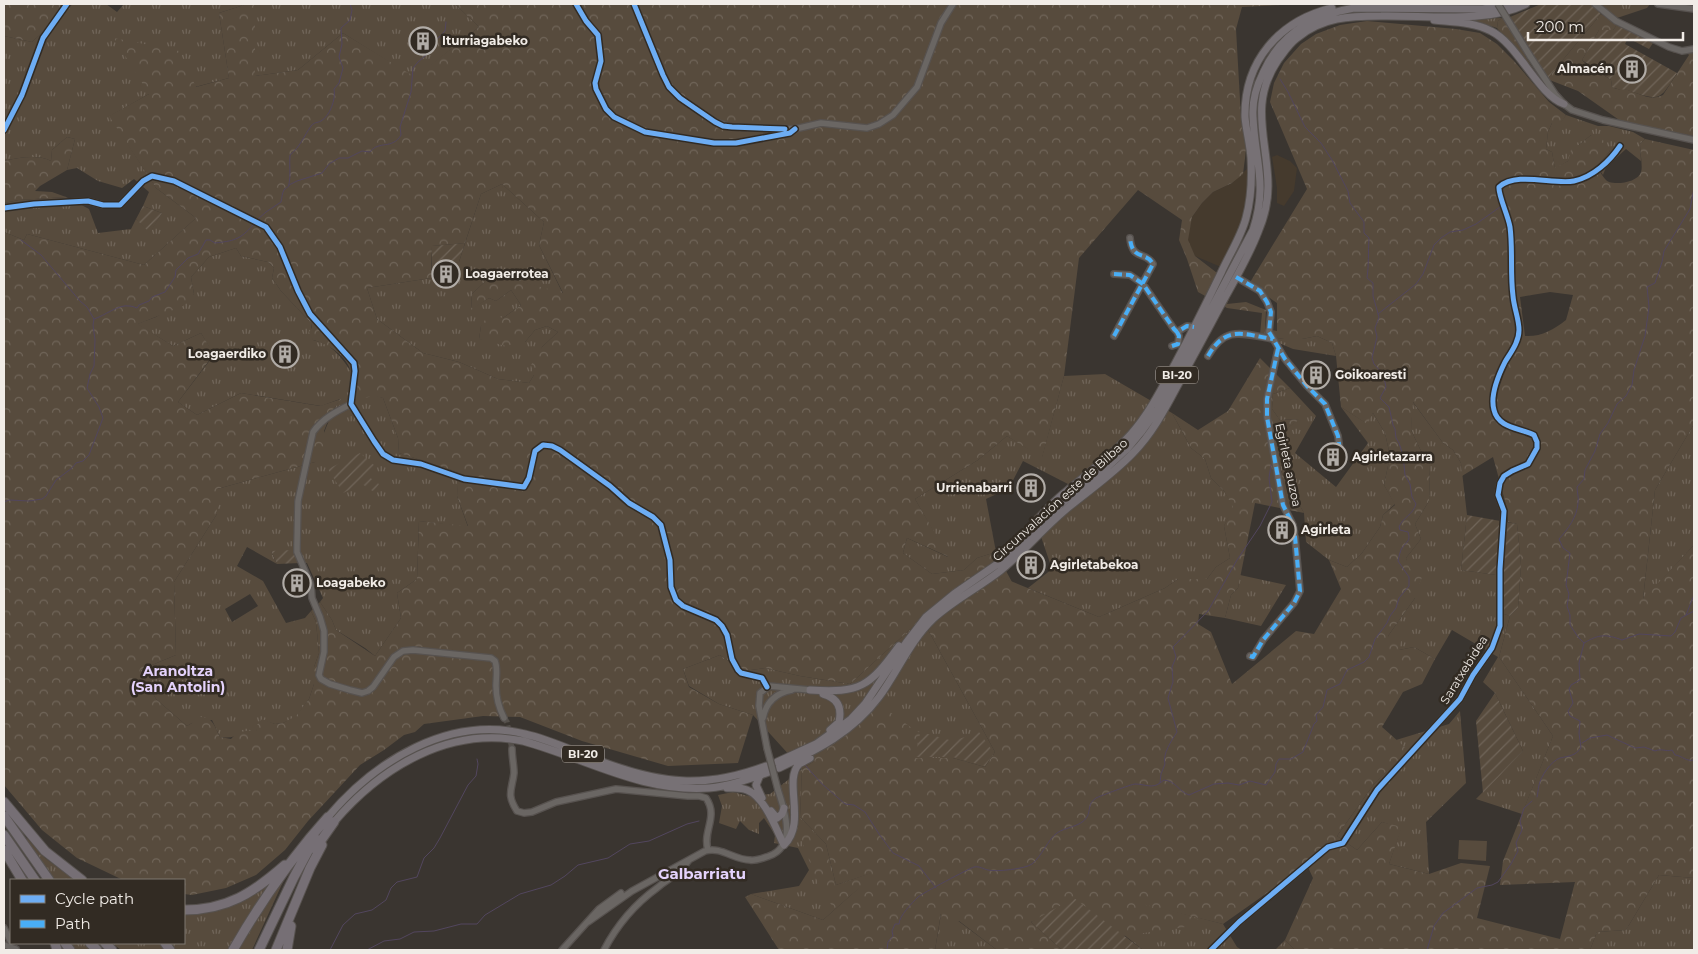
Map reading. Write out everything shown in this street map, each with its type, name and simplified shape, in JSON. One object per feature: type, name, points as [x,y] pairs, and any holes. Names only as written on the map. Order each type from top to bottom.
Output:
[{"type":"highway","points":[[4,802],[36,841],[64,868],[80,879]]},
{"type":"highway","points":[[4,816],[48,879]]},
{"type":"highway","points":[[185,910],[214,908],[242,897],[267,880],[294,857],[331,819]]},
{"type":"highway","points":[[276,950],[331,819]]},
{"type":"highway","name":"BI-20","points":[[259,950],[294,877],[331,819]]},
{"type":"highway","name":"BI-20","points":[[266,950],[305,867],[331,819]]},
{"type":"highway","points":[[4,835],[34,879]]},
{"type":"highway","points":[[4,850],[21,879]]},
{"type":"highway","points":[[233,950],[264,899],[294,857]]},
{"type":"highway","points":[[64,868],[85,879]]},
{"type":"highway","points":[[287,950],[298,897]]},
{"type":"main road","points":[[1388,8],[1404,4]]},
{"type":"main road","points":[[996,566],[1044,512],[1114,452],[1132,433],[1162,389],[1212,293],[1246,219],[1250,191],[1251,162],[1245,119],[1246,98],[1254,70],[1267,48],[1279,35],[1298,21],[1318,12],[1341,6],[1429,4]]},
{"type":"main road","name":"Circunvalación este de Bilbao","points":[[1510,4],[1483,9],[1354,8],[1317,18],[1286,37],[1271,57],[1258,85],[1253,105],[1261,186],[1256,220],[1250,237],[1149,423],[1127,449],[1061,504],[1016,550],[954,594],[926,618],[906,643],[865,704],[846,723],[816,744],[778,765],[821,747],[843,733],[870,708],[917,638],[931,621],[1008,565],[1069,507],[1114,472],[1134,452],[1152,429],[1168,405],[1256,237],[1266,207],[1268,180],[1260,115],[1261,99],[1273,67],[1288,46],[1296,38],[1319,24],[1336,18],[1348,16],[1468,16],[1497,14],[1526,4]]},
{"type":"main road","points":[[1394,15],[1471,24],[1493,31],[1500,36],[1551,95],[1558,102],[1564,104]]},
{"type":"main road","points":[[810,690],[849,691],[865,683],[877,674],[919,620],[926,618]]},
{"type":"main road","points":[[810,690],[834,698],[840,710],[838,722],[820,737],[816,744]]},
{"type":"main road","name":"BI-20","points":[[474,731],[506,731],[525,734],[626,770],[672,781],[696,782],[723,779],[767,769],[760,775],[736,783],[710,788],[677,788],[623,776],[558,751],[523,741],[506,738],[475,738],[443,745],[397,767],[364,790],[331,819],[359,784],[401,755],[440,738],[474,731]]},
{"type":"main road","points":[[710,788],[744,789],[754,794],[765,809],[784,845],[789,840],[793,831],[794,779],[799,764],[829,746],[843,733]]},
{"type":"main road","points":[[760,775],[756,782],[756,789],[775,817],[779,817],[784,808]]},
{"type":"street","points":[[4,130],[22,95],[43,38],[66,4]]},
{"type":"street","points":[[576,4],[586,21],[598,35],[601,61],[595,83],[601,101],[614,117],[645,132],[714,143],[736,142],[790,133],[795,129]]},
{"type":"street","points":[[634,4],[663,75],[670,87],[680,98],[714,122],[723,126],[795,129],[821,123],[867,128],[879,124],[893,115],[917,87],[941,23],[952,4]]},
{"type":"street","points":[[1498,4],[1555,94],[1564,104],[1580,114],[1596,119],[1694,140]]},
{"type":"street","points":[[1595,4],[1616,21],[1669,47],[1682,51],[1694,49]]},
{"type":"street","points":[[1658,4],[1694,9]]},
{"type":"street","name":"Saratxebidea","points":[[1211,950],[1239,922],[1328,848],[1343,843],[1377,790],[1460,699],[1472,676],[1492,648],[1500,626],[1500,569],[1504,511],[1498,495],[1500,483],[1504,476],[1528,464],[1537,448],[1534,435],[1526,431],[1513,429],[1504,424],[1497,418],[1494,411],[1493,402],[1496,388],[1519,332],[1513,296],[1510,228],[1508,214],[1498,191],[1499,187],[1510,180],[1573,181],[1584,178],[1613,156],[1620,146]]},
{"type":"street","points":[[4,208],[88,201],[103,205],[120,205],[143,181],[152,176],[174,181],[266,228],[280,247],[298,291],[310,314],[354,363],[355,374],[351,404],[384,454],[393,460],[421,464],[464,479],[524,487],[529,478],[535,451],[543,445],[552,446],[610,486],[629,503],[653,517],[661,525],[672,572],[671,587],[676,600],[683,606],[716,620],[727,634],[732,659],[738,670],[741,673],[762,678],[767,687]]},
{"type":"street","points":[[1114,336],[1153,264],[1135,252],[1131,247],[1130,238]]},
{"type":"street","points":[[1114,274],[1130,275],[1143,284],[1177,332],[1179,336],[1175,346]]},
{"type":"street","points":[[1236,276],[1260,291],[1268,302],[1271,312],[1269,332],[1278,349],[1324,404],[1338,436],[1340,451]]},
{"type":"street","points":[[1177,332],[1187,326],[1194,327]]},
{"type":"street","points":[[1208,356],[1218,341],[1228,335],[1240,334],[1273,339]]},
{"type":"street","name":"Egirleta auzoa","points":[[1250,656],[1253,657],[1263,640],[1294,603],[1300,591],[1293,524],[1283,506],[1267,417],[1267,399],[1278,349]]},
{"type":"street","points":[[351,404],[335,412],[319,424],[313,432],[298,501],[297,552],[311,585],[312,598],[324,631],[324,652],[319,675],[321,679],[330,684],[362,693],[373,687],[394,657],[403,651],[413,650],[492,658],[496,661],[496,688],[499,708],[504,718]]},
{"type":"street","points":[[562,950],[588,922],[632,891],[690,858],[714,849],[750,860],[773,855],[784,845],[787,827],[784,808],[767,748],[759,697],[760,693],[767,687],[775,686],[810,690]]},
{"type":"street","points":[[763,724],[764,712],[772,699],[784,691],[799,689]]},
{"type":"street","points":[[512,749],[514,774],[510,790],[512,804],[517,811],[524,813],[532,812],[556,802],[616,789],[699,796],[706,798],[711,805],[712,815],[706,843],[708,850]]},
{"type":"street","points":[[604,950],[636,906],[657,888],[677,875],[690,858]]},
{"type":"street","points":[[4,928],[9,941]]},
{"type":"street","points":[[4,945],[16,950]]},
{"type":"shaded area","points":[[1277,155],[1290,161],[1297,168],[1294,191],[1284,206],[1277,203],[1277,188],[1272,157]]},
{"type":"shaded area","points":[[1248,168],[1247,197],[1242,221],[1221,267],[1195,256],[1187,240],[1192,217],[1213,192],[1232,183]]},
{"type":"green space","points":[[4,4],[73,4],[32,42],[4,36]]},
{"type":"green space","points":[[73,4],[106,4],[117,12],[124,4],[247,4],[219,13],[229,78],[195,87],[178,51],[149,94],[110,116],[156,188],[196,218],[144,265],[27,234],[24,240],[4,232],[4,203],[19,200],[66,197],[89,209],[98,233],[131,229],[136,219],[150,232],[162,213],[143,206],[149,192],[134,179],[122,188],[98,181],[77,168],[67,170],[75,139],[67,137],[52,150],[51,161],[34,157],[4,161],[4,36],[32,42]]},
{"type":"green space","points":[[247,4],[255,4],[255,76],[298,70],[343,33],[415,77],[479,27],[455,4],[1302,4],[1242,7],[1236,29],[1241,118],[1246,138],[1243,174],[1232,183],[1213,192],[1202,203],[1192,217],[1188,240],[1195,256],[1234,286],[1227,304],[1246,302],[1266,310],[1265,329],[1277,331],[1277,303],[1249,284],[1307,189],[1270,102],[1274,83],[1284,63],[1301,44],[1316,34],[1340,25],[1367,21],[1480,33],[1497,44],[1549,102],[1566,115],[1561,123],[1552,123],[1548,132],[1546,149],[1552,152],[1555,168],[1568,161],[1572,146],[1579,145],[1591,135],[1601,137],[1610,151],[1597,166],[1605,179],[1613,183],[1627,182],[1639,175],[1642,167],[1640,144],[1645,139],[1694,150],[1694,424],[1655,490],[1643,599],[1694,545],[1694,878],[1659,875],[1626,930],[1597,932],[1590,950],[1295,950],[1285,940],[1313,878],[1307,865],[1223,924],[1142,904],[1213,923],[1123,936],[1072,905],[1031,922],[1062,950],[997,950],[959,921],[942,927],[938,942],[941,913],[935,950],[779,950],[745,897],[751,894],[823,920],[860,887],[834,909],[819,886],[791,813],[800,782],[799,817],[825,844],[835,886],[875,872],[836,885],[826,844],[800,817],[802,769],[824,755],[875,701],[920,734],[914,758],[953,758],[985,767],[995,752],[927,628],[996,575],[1099,617],[1165,588],[1178,579],[1207,579],[1216,567],[1230,558],[1224,526],[1233,507],[1224,491],[1211,478],[1205,459],[1191,448],[1172,413],[1198,430],[1228,411],[1260,358],[1290,388],[1273,394],[1272,409],[1280,420],[1300,419],[1271,437],[1282,473],[1304,513],[1255,503],[1238,588],[1231,595],[1225,618],[1199,614],[1198,624],[1211,632],[1232,684],[1296,631],[1314,634],[1341,589],[1329,560],[1347,567],[1362,553],[1380,527],[1383,515],[1395,505],[1384,485],[1390,456],[1385,433],[1373,413],[1367,424],[1341,407],[1336,356],[1332,343],[1317,336],[1302,339],[1284,339],[1260,335],[1262,313],[1227,308],[1198,292],[1179,240],[1182,220],[1138,190],[1079,258],[1064,376],[1042,458],[1007,436],[978,460],[915,499],[949,557],[907,538],[903,553],[932,574],[964,570],[977,558],[996,552],[999,558],[947,594],[850,684],[765,668],[743,671],[720,655],[683,669],[689,687],[719,704],[753,715],[738,763],[668,766],[582,741],[520,717],[483,716],[424,724],[415,732],[404,735],[360,765],[308,821],[285,850],[256,875],[226,888],[192,895],[185,894],[185,879],[121,879],[77,858],[42,830],[4,785],[4,232],[24,240],[27,234],[144,265],[196,218],[156,188],[109,116],[149,94],[114,38],[179,51],[196,87],[229,78],[219,13]],"holes":[[[502,184],[544,222],[539,245],[563,293],[493,274],[472,294],[471,310],[489,298],[496,301],[511,290],[521,305],[503,318],[489,314],[481,326],[479,339],[506,346],[525,342],[535,330],[547,326],[558,332],[542,347],[531,365],[534,375],[529,383],[498,379],[459,362],[423,353],[377,319],[367,288],[431,278],[432,246],[465,243],[481,194]],[[236,248],[241,256],[268,262],[274,268],[272,278],[281,291],[311,323],[312,328],[309,332],[313,340],[325,344],[346,361],[351,373],[350,386],[356,400],[373,396],[383,398],[398,438],[399,453],[458,472],[457,496],[468,526],[419,521],[417,579],[397,593],[401,618],[375,656],[336,630],[320,602],[311,611],[316,622],[319,653],[314,667],[314,684],[309,699],[296,716],[283,723],[275,724],[262,719],[257,725],[256,731],[242,732],[236,734],[231,739],[220,737],[212,721],[206,718],[195,717],[192,723],[187,726],[156,699],[140,670],[176,655],[174,582],[217,514],[217,489],[315,462],[329,450],[324,431],[331,413],[341,399],[320,406],[241,393],[197,415],[178,402],[214,354],[201,333],[173,346],[138,324],[183,306],[194,294],[191,277],[209,257]],[[1550,292],[1573,295],[1566,320],[1547,332],[1525,336],[1520,297]],[[1413,402],[1443,443],[1453,450],[1461,463],[1462,476],[1493,457],[1508,512],[1508,522],[1517,524],[1521,565],[1518,608],[1510,616],[1499,657],[1553,736],[1503,861],[1500,885],[1575,882],[1560,939],[1477,918],[1490,866],[1461,863],[1429,874],[1389,864],[1402,827],[1382,822],[1357,850],[1337,836],[1374,784],[1408,750],[1382,727],[1403,692],[1422,684],[1435,659],[1414,647],[1399,650],[1401,641],[1388,636],[1415,598],[1422,577],[1410,569],[1406,558],[1421,539],[1415,524],[1429,501],[1430,464],[1421,451],[1411,430]]]},
{"type":"green space","points":[[255,4],[455,4],[479,27],[415,78],[343,33],[298,70],[255,76]]},
{"type":"green space","points":[[1541,4],[1592,4],[1601,14],[1547,79],[1510,17]]},
{"type":"green space","points":[[1592,4],[1650,4],[1647,8],[1617,18],[1660,40],[1687,48],[1675,53],[1672,52],[1650,39],[1610,21]]},
{"type":"green space","points":[[1601,14],[1617,25],[1613,30],[1599,30],[1582,60],[1611,80],[1612,87],[1615,89],[1624,89],[1648,97],[1663,95],[1689,55],[1687,53],[1694,46],[1694,136],[1622,122],[1578,91],[1547,79]]},
{"type":"green space","points":[[1502,18],[1498,21],[1497,28],[1463,19]]},
{"type":"green space","points":[[1502,18],[1535,72],[1497,28],[1498,21]]},
{"type":"green space","points":[[1617,25],[1650,39],[1653,43],[1649,49],[1628,38],[1625,44],[1677,73],[1662,94],[1653,97],[1614,88],[1612,87],[1611,80],[1582,60],[1599,30],[1613,30]]},
{"type":"green space","points":[[1566,115],[1598,126],[1609,126],[1633,132],[1645,139],[1640,144],[1641,161],[1626,149],[1606,167],[1603,175],[1597,166],[1610,151],[1591,135],[1579,145],[1568,161],[1555,169],[1552,152],[1546,149],[1548,132],[1552,123],[1561,122]]},
{"type":"green space","points":[[67,137],[75,139],[67,170],[35,191],[52,192],[66,197],[19,200],[4,203],[4,161],[34,157],[51,161],[52,150]]},
{"type":"green space","points":[[502,184],[544,222],[539,245],[563,294],[493,274],[472,294],[471,309],[489,298],[496,301],[511,290],[521,305],[503,318],[481,326],[479,339],[525,342],[535,330],[547,326],[558,332],[542,347],[534,375],[529,383],[498,379],[459,362],[423,353],[377,319],[367,288],[431,278],[432,264],[459,262],[481,194]]},
{"type":"green space","points":[[143,206],[162,213],[150,233],[136,219]]},
{"type":"green space","points":[[465,243],[459,262],[432,264],[432,246]]},
{"type":"green space","points":[[236,248],[241,256],[268,262],[274,268],[272,278],[281,291],[311,323],[313,340],[329,346],[344,361],[366,390],[383,398],[398,438],[399,453],[459,472],[457,496],[468,527],[419,521],[417,579],[397,593],[401,618],[375,656],[336,630],[320,602],[323,598],[307,563],[300,563],[271,551],[277,564],[247,547],[237,566],[263,581],[286,623],[305,618],[311,611],[316,622],[319,653],[314,667],[314,684],[309,699],[296,717],[283,723],[275,724],[262,720],[256,731],[226,738],[220,737],[212,720],[192,723],[187,726],[156,699],[140,670],[176,655],[174,582],[217,514],[217,489],[315,462],[325,430],[340,399],[321,406],[241,393],[197,415],[178,402],[214,355],[201,333],[173,346],[137,324],[156,317],[194,294],[191,277],[209,257]],"holes":[[[250,594],[258,606],[232,622],[225,609]]]},
{"type":"green space","points":[[1260,335],[1284,339],[1302,339],[1317,336],[1332,343],[1336,356],[1293,349]]},
{"type":"green space","points":[[1105,374],[1172,413],[1191,448],[1205,459],[1211,478],[1224,491],[1234,507],[1224,526],[1230,558],[1216,567],[1207,579],[1178,579],[1165,588],[1099,617],[1028,588],[1052,569],[1034,516],[1068,484],[1023,461],[1009,488],[986,499],[996,552],[977,558],[964,570],[932,574],[903,553],[907,538],[948,557],[915,499],[978,460],[1007,436],[1042,457],[1064,376]]},
{"type":"green space","points":[[1290,388],[1316,416],[1295,453],[1336,487],[1368,443],[1341,407],[1366,423],[1373,413],[1385,433],[1390,456],[1384,485],[1395,504],[1383,515],[1380,527],[1362,553],[1347,567],[1329,560],[1306,542],[1304,513],[1282,473],[1271,436],[1285,430],[1299,419],[1280,420],[1272,409],[1273,394]]},
{"type":"green space","points":[[1412,401],[1443,443],[1453,450],[1461,463],[1467,515],[1461,570],[1503,576],[1504,614],[1510,616],[1499,657],[1553,736],[1522,814],[1476,799],[1523,751],[1495,693],[1483,682],[1498,657],[1452,630],[1435,659],[1414,647],[1399,650],[1388,636],[1415,598],[1406,558],[1421,539],[1415,524],[1429,501],[1430,464],[1421,451],[1411,430]]},
{"type":"green space","points":[[1694,424],[1694,545],[1643,600],[1655,490]]},
{"type":"green space","points":[[360,453],[374,465],[369,477],[379,484],[374,492],[362,484],[343,493],[328,469]]},
{"type":"green space","points":[[1467,515],[1517,524],[1521,565],[1518,608],[1510,616],[1504,614],[1503,576],[1461,570]]},
{"type":"green space","points":[[293,550],[300,563],[277,564],[271,551]]},
{"type":"green space","points":[[999,558],[1012,582],[995,575],[927,628],[995,752],[985,767],[953,758],[913,758],[875,701],[824,755],[802,769],[753,715],[719,704],[689,686],[683,669],[720,655],[743,671],[765,668],[850,684],[947,594]]},
{"type":"green space","points":[[1240,575],[1286,585],[1261,626],[1225,618],[1231,595],[1238,588]]},
{"type":"green space","points":[[1495,693],[1523,751],[1483,793],[1476,721]]},
{"type":"green space","points":[[1460,711],[1466,783],[1426,822],[1429,874],[1389,864],[1401,828],[1382,822],[1357,850],[1337,836],[1374,784],[1407,750],[1396,740],[1449,724]]},
{"type":"green space","points":[[858,713],[861,714],[824,755],[809,764],[834,723]]},
{"type":"green space","points":[[917,731],[953,741],[979,732],[994,753],[985,766],[953,757],[914,757],[921,734]]},
{"type":"green space","points":[[802,769],[800,817],[826,844],[836,885],[892,866],[949,877],[953,917],[997,950],[935,950],[941,914],[903,916],[859,888],[823,920],[751,894],[799,886],[809,870],[798,848],[774,843],[775,835],[764,818],[759,823],[759,834],[749,830],[740,821],[736,829],[719,823],[722,806],[718,795],[733,792],[749,796],[770,794]]},
{"type":"green space","points":[[27,838],[45,858],[74,879],[54,879],[25,840]]},
{"type":"green space","points":[[1459,840],[1487,841],[1486,861],[1458,859]]},
{"type":"green space","points":[[288,871],[252,950],[236,950]]},
{"type":"green space","points":[[1659,875],[1694,878],[1694,950],[1590,950],[1597,932],[1626,930]]},
{"type":"green space","points":[[271,883],[228,950],[175,950],[171,944],[185,944],[185,914],[244,899]]},
{"type":"green space","points":[[1074,898],[1143,950],[1062,950],[1031,922]]},
{"type":"green space","points":[[1142,903],[1223,924],[1237,947],[1242,950],[1143,950],[1103,918]]},
{"type":"green space","points":[[1285,940],[1295,950],[1275,950]]},
{"type":"green space","points":[[69,944],[85,944],[91,950],[74,950]]},
{"type":"green space","points":[[113,944],[162,944],[166,950],[121,950]]},
{"type":"waterway","points":[[258,219],[281,202],[283,191],[289,184],[290,155],[311,126],[324,119],[332,107],[334,89],[339,83],[343,68],[339,57],[342,44],[341,28],[350,20],[352,10],[350,4]]},
{"type":"waterway","points":[[289,185],[322,173],[329,164],[339,158],[348,158],[362,151],[370,152],[377,146],[390,144],[397,140],[401,135],[400,127],[411,92],[413,68],[432,50],[435,41],[445,31],[446,22]]},
{"type":"waterway","points":[[1160,783],[1164,780],[1168,781],[1189,795],[1214,784],[1228,783],[1239,785],[1250,781],[1266,785],[1275,772],[1279,759],[1291,759],[1303,752],[1317,721],[1316,715],[1323,707],[1327,690],[1340,684],[1347,670],[1364,662],[1369,657],[1375,639],[1396,608],[1399,598],[1409,586],[1409,577],[1398,561],[1401,549],[1409,539],[1409,535],[1408,532],[1400,530],[1399,527],[1413,511],[1416,504],[1405,475],[1403,455],[1396,438],[1389,407],[1380,398],[1386,387],[1383,374],[1374,364],[1372,358],[1377,337],[1375,328],[1379,317],[1373,296],[1373,283],[1367,278],[1369,238],[1364,233],[1364,222],[1350,203],[1348,191],[1332,160],[1321,143],[1305,127],[1280,79]]},
{"type":"waterway","points":[[1584,643],[1570,625],[1570,615],[1567,606],[1569,594],[1566,585],[1570,553],[1563,548],[1559,539],[1569,527],[1576,513],[1578,501],[1577,487],[1584,479],[1585,470],[1595,451],[1600,434],[1608,423],[1617,404],[1626,396],[1632,385],[1634,370],[1645,336],[1649,307],[1647,287],[1655,283],[1664,251],[1690,209],[1694,189]]},
{"type":"waterway","points":[[1378,314],[1416,284],[1423,274],[1434,245],[1441,238],[1450,232],[1463,230],[1476,224],[1500,207]]},
{"type":"waterway","points":[[4,502],[9,500],[29,501],[42,499],[56,480],[89,455],[103,418],[99,407],[87,388],[94,366],[94,319],[121,307],[130,306],[137,308],[152,297],[165,292],[175,277],[176,270],[188,258],[198,254],[206,240],[215,243],[232,240],[240,237],[253,225]]},
{"type":"waterway","points":[[21,240],[41,255],[87,307],[94,319]]},
{"type":"waterway","points":[[887,950],[888,942],[893,936],[892,931],[895,924],[899,924],[906,910],[921,895],[974,867],[997,871],[1028,866],[1036,861],[1057,833],[1084,820],[1087,817],[1091,803],[1096,798],[1135,784],[1151,786],[1160,783],[1166,752],[1177,732],[1168,698],[1173,682],[1172,667],[1176,657],[1173,647],[1208,611],[1237,560],[1260,526],[1272,502],[1269,478],[1271,465]]},
{"type":"waterway","points":[[1686,615],[1694,595]]},
{"type":"waterway","points":[[1537,797],[1540,781],[1550,765],[1560,758],[1574,754],[1581,748],[1580,721],[1570,716],[1568,711],[1573,703],[1569,689],[1571,685],[1580,680],[1579,663],[1584,643],[1603,636],[1622,640],[1639,634],[1671,636],[1675,632],[1681,618],[1694,611]]},
{"type":"waterway","points":[[1582,743],[1590,738],[1607,735],[1635,748],[1644,747],[1655,751],[1672,750],[1675,755],[1694,760]]},
{"type":"waterway","points":[[330,950],[343,925],[355,914],[372,910],[386,900],[391,888],[397,882],[417,877],[424,858],[434,848],[468,785],[476,776],[477,759]]},
{"type":"waterway","points":[[805,765],[821,783],[845,804],[854,805],[865,812],[893,853],[919,866],[936,888]]},
{"type":"waterway","points":[[1427,950],[1434,926],[1443,913],[1477,888],[1498,882],[1511,864],[1518,851],[1516,843],[1522,830],[1520,821],[1524,808],[1532,801]]},
{"type":"waterway","points":[[367,950],[384,941],[400,939],[414,932],[434,931],[461,924],[477,924],[485,915],[520,894],[551,885],[578,865],[608,858],[630,844],[649,841],[687,824],[699,821]]},
{"type":"tunnel","points":[[504,718],[507,722],[512,749]]},
{"type":"marked path","points":[[1114,336],[1153,264],[1150,260],[1133,250],[1130,238]]},
{"type":"marked path","points":[[1114,274],[1130,275],[1143,284],[1177,332],[1187,326],[1194,327]]},
{"type":"marked path","points":[[1236,277],[1260,291],[1267,302],[1271,312],[1269,332],[1285,359],[1325,404],[1338,436],[1340,451]]},
{"type":"marked path","points":[[1172,346],[1178,344],[1179,336],[1177,332]]},
{"type":"marked path","points":[[1208,356],[1215,346],[1228,336],[1244,334],[1273,339]]},
{"type":"marked path","points":[[1250,656],[1253,657],[1263,640],[1294,603],[1300,591],[1293,525],[1283,505],[1267,417],[1267,399],[1278,349]]},
{"type":"cycle path","points":[[4,130],[22,95],[43,38],[67,4]]},
{"type":"cycle path","points":[[576,4],[586,21],[598,35],[601,61],[595,83],[596,89],[606,109],[614,117],[645,132],[714,143],[736,143],[790,133],[795,129]]},
{"type":"cycle path","points":[[634,4],[663,75],[669,87],[680,98],[723,126],[785,129]]},
{"type":"cycle path","points":[[1211,950],[1239,922],[1328,847],[1343,843],[1377,790],[1460,699],[1473,675],[1492,648],[1500,626],[1500,569],[1504,511],[1498,495],[1500,483],[1504,476],[1528,464],[1537,448],[1534,435],[1510,427],[1500,421],[1496,416],[1493,404],[1498,379],[1519,334],[1512,287],[1510,227],[1499,187],[1507,182],[1525,179],[1565,182],[1581,179],[1600,168],[1620,146]]},
{"type":"cycle path","points":[[4,208],[88,201],[103,205],[120,205],[143,181],[152,176],[174,181],[266,227],[280,247],[298,291],[310,314],[354,363],[355,371],[351,404],[383,454],[393,460],[421,464],[464,479],[524,487],[529,478],[535,451],[543,445],[552,446],[560,450],[610,486],[629,503],[653,517],[661,525],[670,560],[671,587],[676,600],[683,606],[716,620],[727,635],[732,659],[738,670],[741,673],[762,678],[767,687]]},
{"type":"place","name":"Iturriagabeko","points":[[423,41]]},
{"type":"place","name":"Almacén","points":[[1632,69]]},
{"type":"place","name":"Loagaerrotea","points":[[446,274]]},
{"type":"place","name":"Loagaerdiko","points":[[285,354]]},
{"type":"place","name":"Goikoaresti","points":[[1316,375]]},
{"type":"place","name":"Agirletazarra","points":[[1333,457]]},
{"type":"place","name":"Urrienabarri","points":[[1031,488]]},
{"type":"place","name":"Agirleta","points":[[1282,530]]},
{"type":"place","name":"Agirletabekoa","points":[[1031,565]]},
{"type":"place","name":"Loagabeko","points":[[297,583]]},
{"type":"district","name":"Aranoltza (San Antolin)","points":[[178,680]]},
{"type":"district","name":"Galbarriatu","points":[[702,874]]}]
